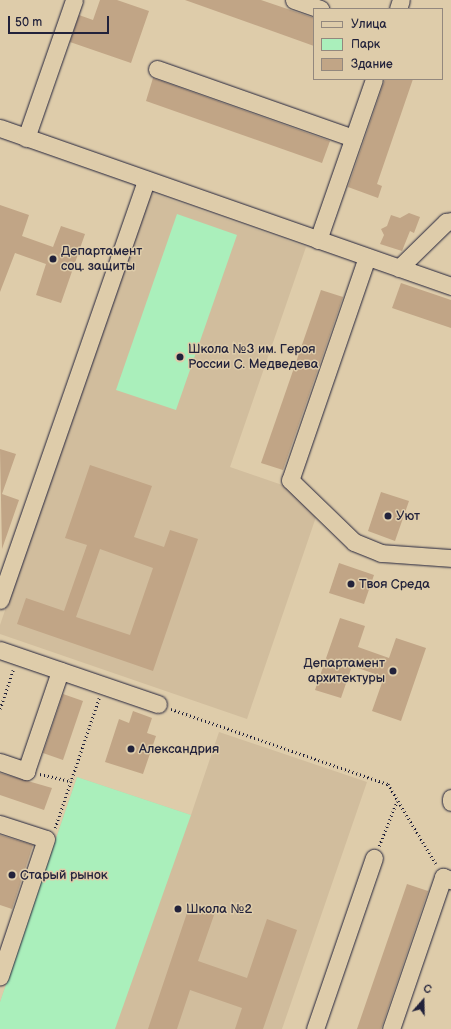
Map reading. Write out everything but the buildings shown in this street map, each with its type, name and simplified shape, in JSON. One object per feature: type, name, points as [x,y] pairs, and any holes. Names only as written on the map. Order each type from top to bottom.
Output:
[{"type":"street","points":[[26,138],[74,0]]},
{"type":"street","points":[[294,0],[317,8]]},
{"type":"street","points":[[321,8],[329,0]]},
{"type":"street","points":[[157,69],[353,138]]},
{"type":"street","points":[[318,240],[374,80]]},
{"type":"street","points":[[0,128],[451,286]]},
{"type":"street","points":[[0,600],[146,180]]},
{"type":"street","points":[[399,268],[446,222],[451,221]]},
{"type":"street","points":[[367,257],[290,480],[354,542],[381,553],[451,558]]},
{"type":"street","points":[[0,650],[158,704]]},
{"type":"street","points":[[0,762],[26,771],[60,671]]},
{"type":"street","points":[[0,824],[46,840],[0,976]]},
{"type":"street","points":[[315,1029],[374,858]]},
{"type":"street","points":[[391,1029],[447,878]]},
{"type":"path","points":[[0,709],[18,656]]},
{"type":"path","points":[[46,840],[57,825],[103,685]]},
{"type":"path","points":[[158,704],[388,784],[447,878]]},
{"type":"path","points":[[26,771],[71,781]]},
{"type":"path","points":[[374,858],[398,800]]},
{"type":"shaded area","name":"Школа №3 им. Героя России С. Медведева","points":[[149,192],[306,247],[230,467],[288,487],[317,514],[247,719],[0,634],[0,625]]},
{"type":"shaded area","name":"Школа №2","points":[[219,732],[367,782],[282,1029],[0,1029],[0,1002],[77,777],[191,815]]},
{"type":"green space","points":[[177,214],[237,235],[176,410],[116,390]]},
{"type":"green space","points":[[77,777],[191,815],[115,1029],[0,1029],[0,1002]]},
{"type":"place","name":"Департамент соц. защиты","points":[[53,259]]},
{"type":"place","name":"Школа №3 им. Героя России С. Медведева","points":[[180,357]]},
{"type":"place","name":"Уют","points":[[388,516]]},
{"type":"place","name":"Твоя Среда","points":[[351,584]]},
{"type":"place","name":"Департамент архитектуры","points":[[393,671]]},
{"type":"place","name":"Александрия","points":[[131,749]]},
{"type":"place","name":"Старый рынок","points":[[12,875]]},
{"type":"place","name":"Школа №2","points":[[178,909]]}]
